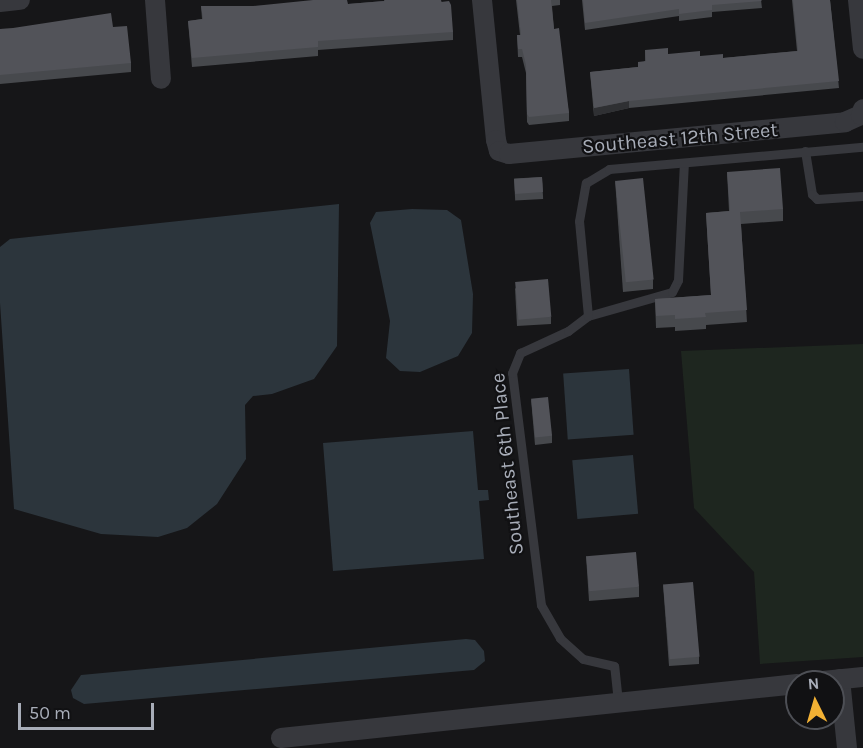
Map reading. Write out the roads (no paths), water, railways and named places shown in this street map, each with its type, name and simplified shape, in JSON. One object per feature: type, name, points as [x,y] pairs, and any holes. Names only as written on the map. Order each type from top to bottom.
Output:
[{"type":"street","points":[[0,2],[21,0]]},
{"type":"street","points":[[155,0],[161,79]]},
{"type":"street","name":"Southeast 12th Street","points":[[482,0],[499,151],[509,154],[845,122],[862,112]]},
{"type":"street","points":[[858,0],[863,49]]},
{"type":"street","points":[[845,679],[863,677]]},
{"type":"street","points":[[281,738],[507,717],[549,708],[785,685]]},
{"type":"street","points":[[845,722],[848,748]]},
{"type":"lane","points":[[684,163],[678,280],[672,291],[588,316],[579,221],[586,183],[609,169],[863,147]]},
{"type":"lane","points":[[805,151],[812,194],[817,199],[863,196]]},
{"type":"lane","name":"Southeast 6th Place","points":[[588,316],[568,331],[520,353],[512,373],[541,604],[560,638],[583,659],[614,666],[618,702]]}]
